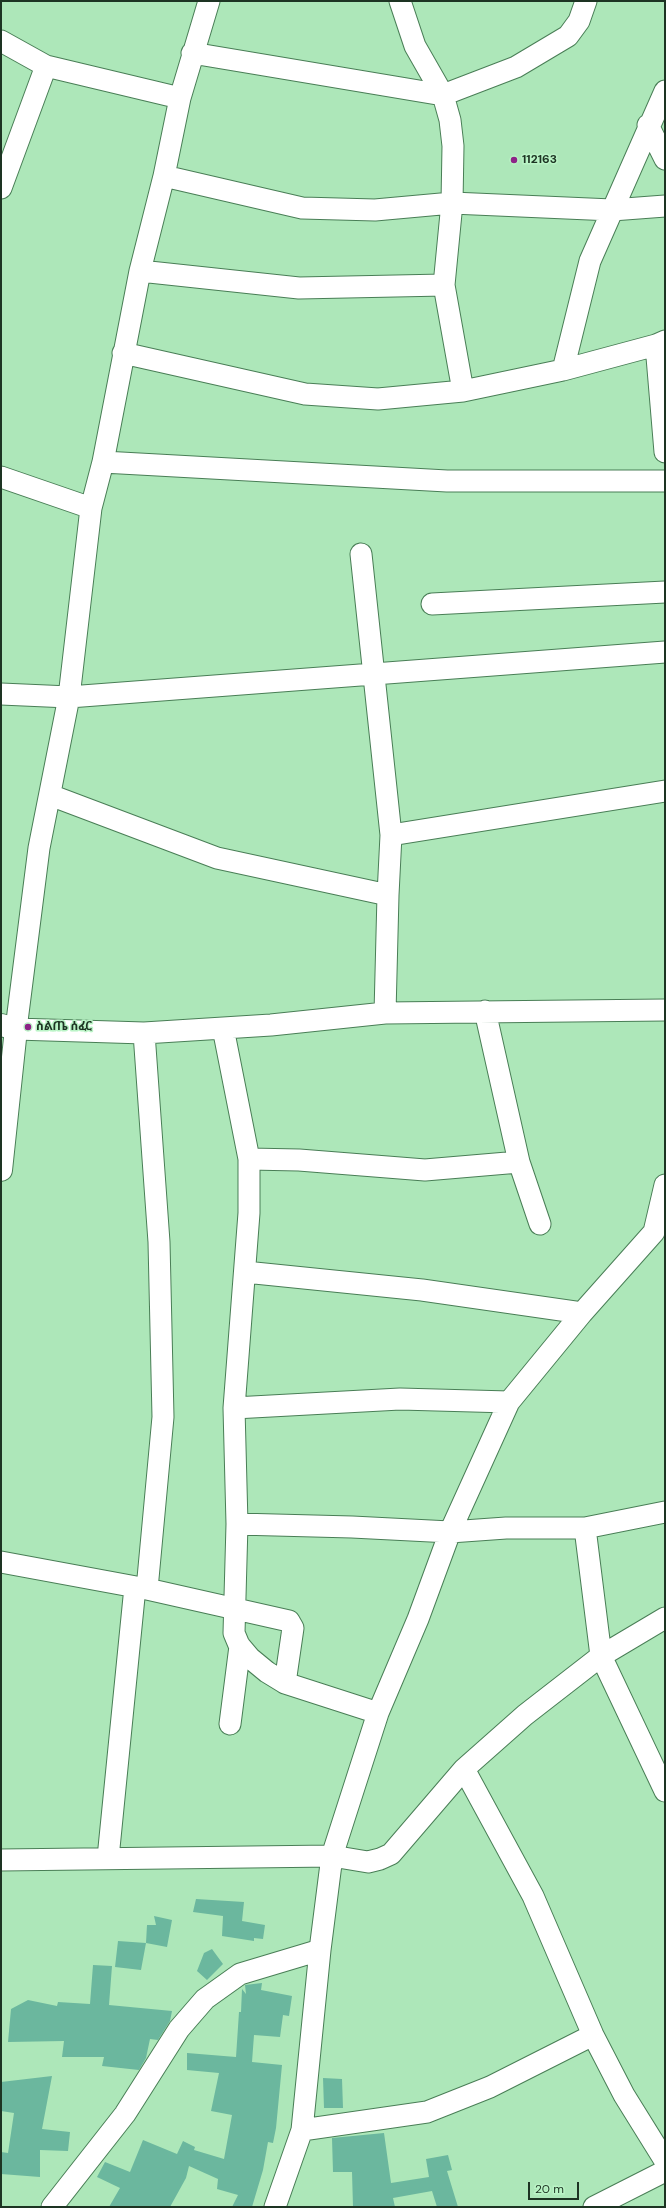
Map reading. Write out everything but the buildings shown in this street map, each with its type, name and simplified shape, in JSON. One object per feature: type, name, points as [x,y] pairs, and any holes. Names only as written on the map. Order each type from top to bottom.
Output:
[{"type":"street","points":[[1,1170],[8,1027],[68,697],[91,508],[103,462],[140,271],[164,176],[180,98],[192,53],[209,1]]},
{"type":"street","points":[[400,1],[415,46],[443,95],[450,120],[453,146],[452,203],[444,285],[463,391]]},
{"type":"street","points":[[192,53],[443,95],[516,67],[568,36],[579,21],[586,1]]},
{"type":"street","points":[[1,41],[46,66],[180,98]]},
{"type":"street","points":[[1,188],[46,66]]},
{"type":"street","points":[[563,370],[590,261],[648,125],[665,91]]},
{"type":"street","points":[[648,125],[665,159]]},
{"type":"street","points":[[164,176],[302,208],[375,210],[452,203],[612,210],[665,206]]},
{"type":"street","points":[[140,271],[299,288],[444,285]]},
{"type":"street","points":[[123,353],[305,394],[378,399],[463,391],[563,370],[661,343],[665,452]]},
{"type":"street","points":[[103,462],[447,481],[665,481]]},
{"type":"street","points":[[1,477],[91,508]]},
{"type":"street","points":[[361,554],[391,835],[385,1013]]},
{"type":"street","points":[[432,604],[665,592]]},
{"type":"street","points":[[1,694],[68,697],[373,676],[665,652]]},
{"type":"street","points":[[391,835],[665,791]]},
{"type":"street","points":[[50,795],[217,858],[388,895]]},
{"type":"street","points":[[8,1027],[144,1033],[271,1025],[385,1013],[665,1010]]},
{"type":"street","points":[[485,1011],[519,1162],[540,1224]]},
{"type":"street","points":[[223,1028],[249,1159],[249,1213],[234,1408],[238,1524],[234,1633],[240,1646],[250,1658],[267,1672],[285,1683],[378,1712]]},
{"type":"street","points":[[108,1858],[163,1417],[159,1242],[144,1033]]},
{"type":"street","points":[[249,1159],[299,1160],[425,1170],[519,1162]]},
{"type":"street","points":[[275,2207],[302,2130],[320,1950],[332,1856],[378,1712],[418,1619],[450,1532],[509,1402],[582,1312],[660,1238],[665,1185]]},
{"type":"street","points":[[245,1272],[422,1290],[582,1312]]},
{"type":"street","points":[[234,1408],[400,1399],[509,1402]]},
{"type":"street","points":[[238,1524],[352,1527],[450,1532],[506,1528],[586,1528],[665,1512]]},
{"type":"street","points":[[586,1528],[601,1656],[665,1791]]},
{"type":"street","points":[[1,1562],[141,1588],[289,1621],[292,1625],[285,1683]]},
{"type":"street","points":[[1,1860],[332,1856],[368,1862],[380,1860],[391,1854],[464,1769],[525,1715],[601,1656],[665,1618]]},
{"type":"street","points":[[230,1724],[240,1646]]},
{"type":"street","points":[[464,1769],[533,1896],[593,2035],[624,2095],[665,2161]]},
{"type":"street","points":[[52,2207],[125,2114],[179,2029],[205,2000],[240,1974],[320,1950]]},
{"type":"street","points":[[302,2130],[427,2112],[490,2088],[593,2035]]},
{"type":"street","points":[[594,2207],[665,2172]]},
{"type":"place","name":"112163","points":[[514,160]]},
{"type":"place","name":"ስልጤ ሰፈር","points":[[28,1027]]}]
